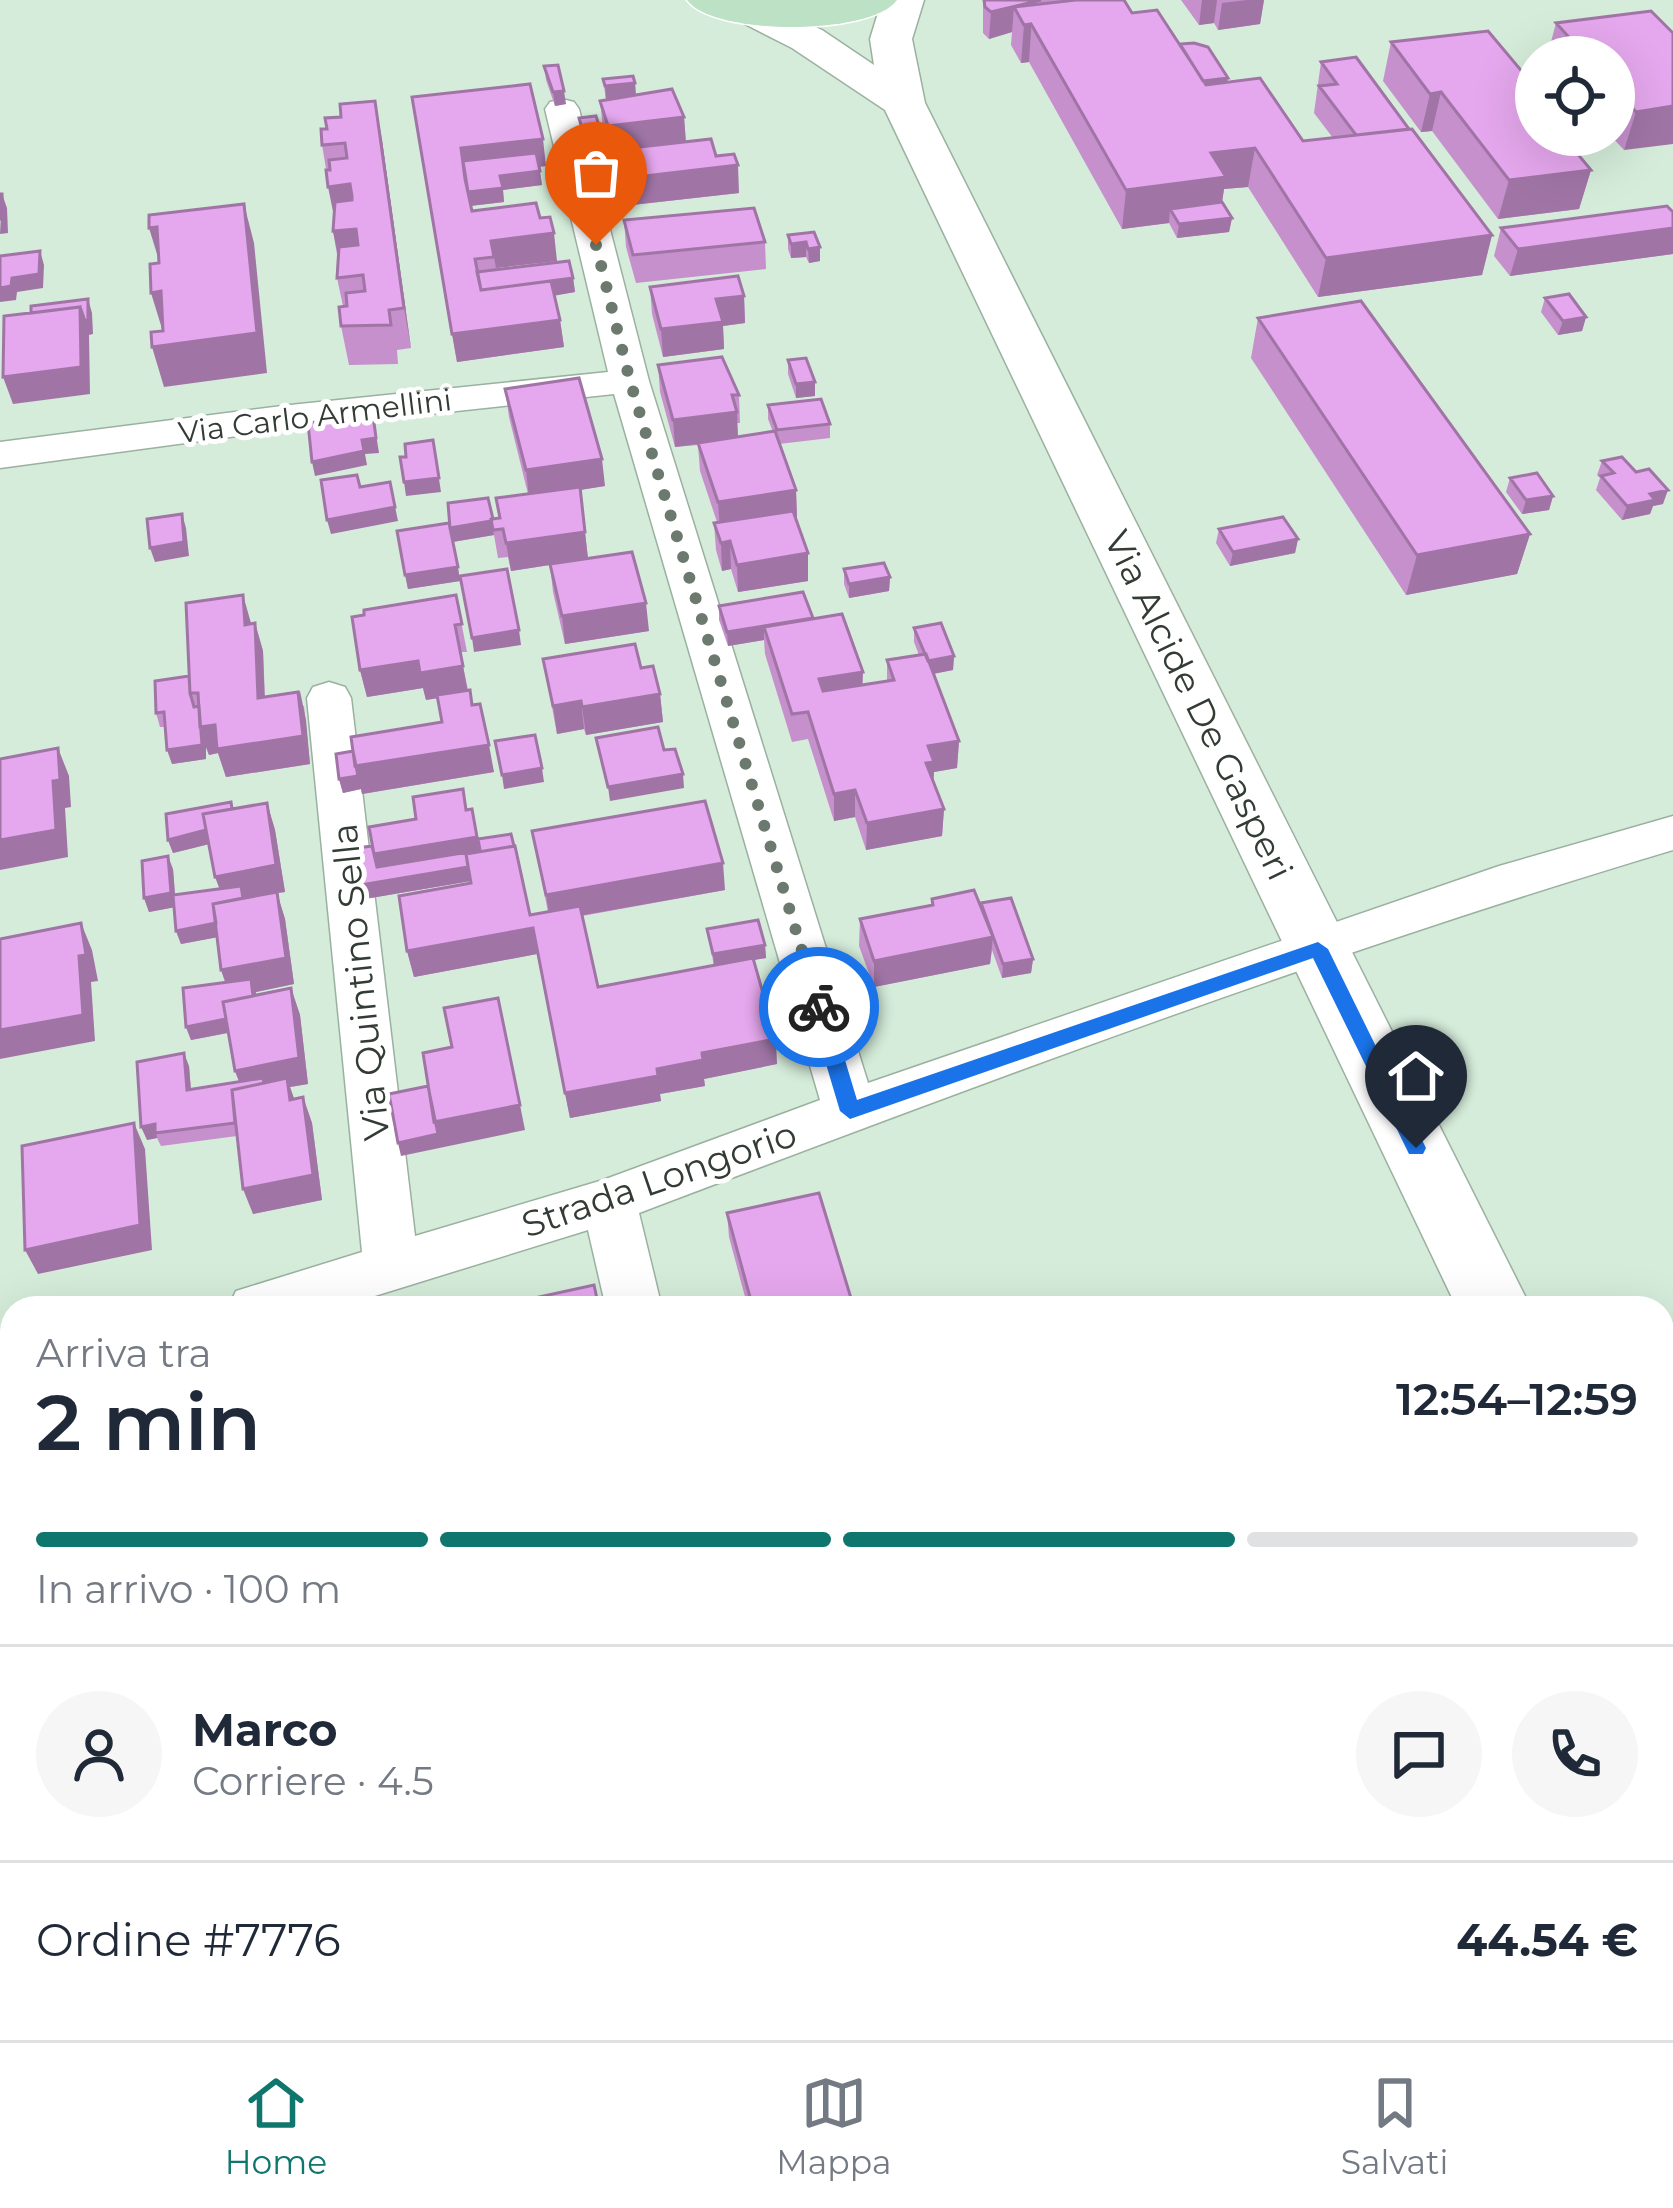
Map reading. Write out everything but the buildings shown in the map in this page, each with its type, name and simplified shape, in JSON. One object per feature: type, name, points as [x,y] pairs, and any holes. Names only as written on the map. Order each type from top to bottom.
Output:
[{"type":"main road","points":[[708,0],[752,11],[807,39],[903,103]]},
{"type":"main road","points":[[752,11],[825,12],[876,0]]},
{"type":"main road","name":"Via Alcide De Gasperi","points":[[903,0],[891,39],[903,103],[1488,1296]]},
{"type":"street","points":[[562,109],[630,381],[850,1111]]},
{"type":"street","name":"Via Carlo Armellini","points":[[0,455],[290,417],[630,381]]},
{"type":"street","name":"Via Quintino Sella","points":[[329,698],[391,1267]]},
{"type":"street","name":"Strada Longorio","points":[[296,1296],[609,1201],[850,1111],[1516,879],[1673,833]]},
{"type":"street","points":[[609,1201],[631,1296]]},
{"type":"way so far","points":[[596,245],[630,381],[819,1007]]},
{"type":"route","points":[[819,1007],[850,1111],[1318,949],[1416,1148]]}]
